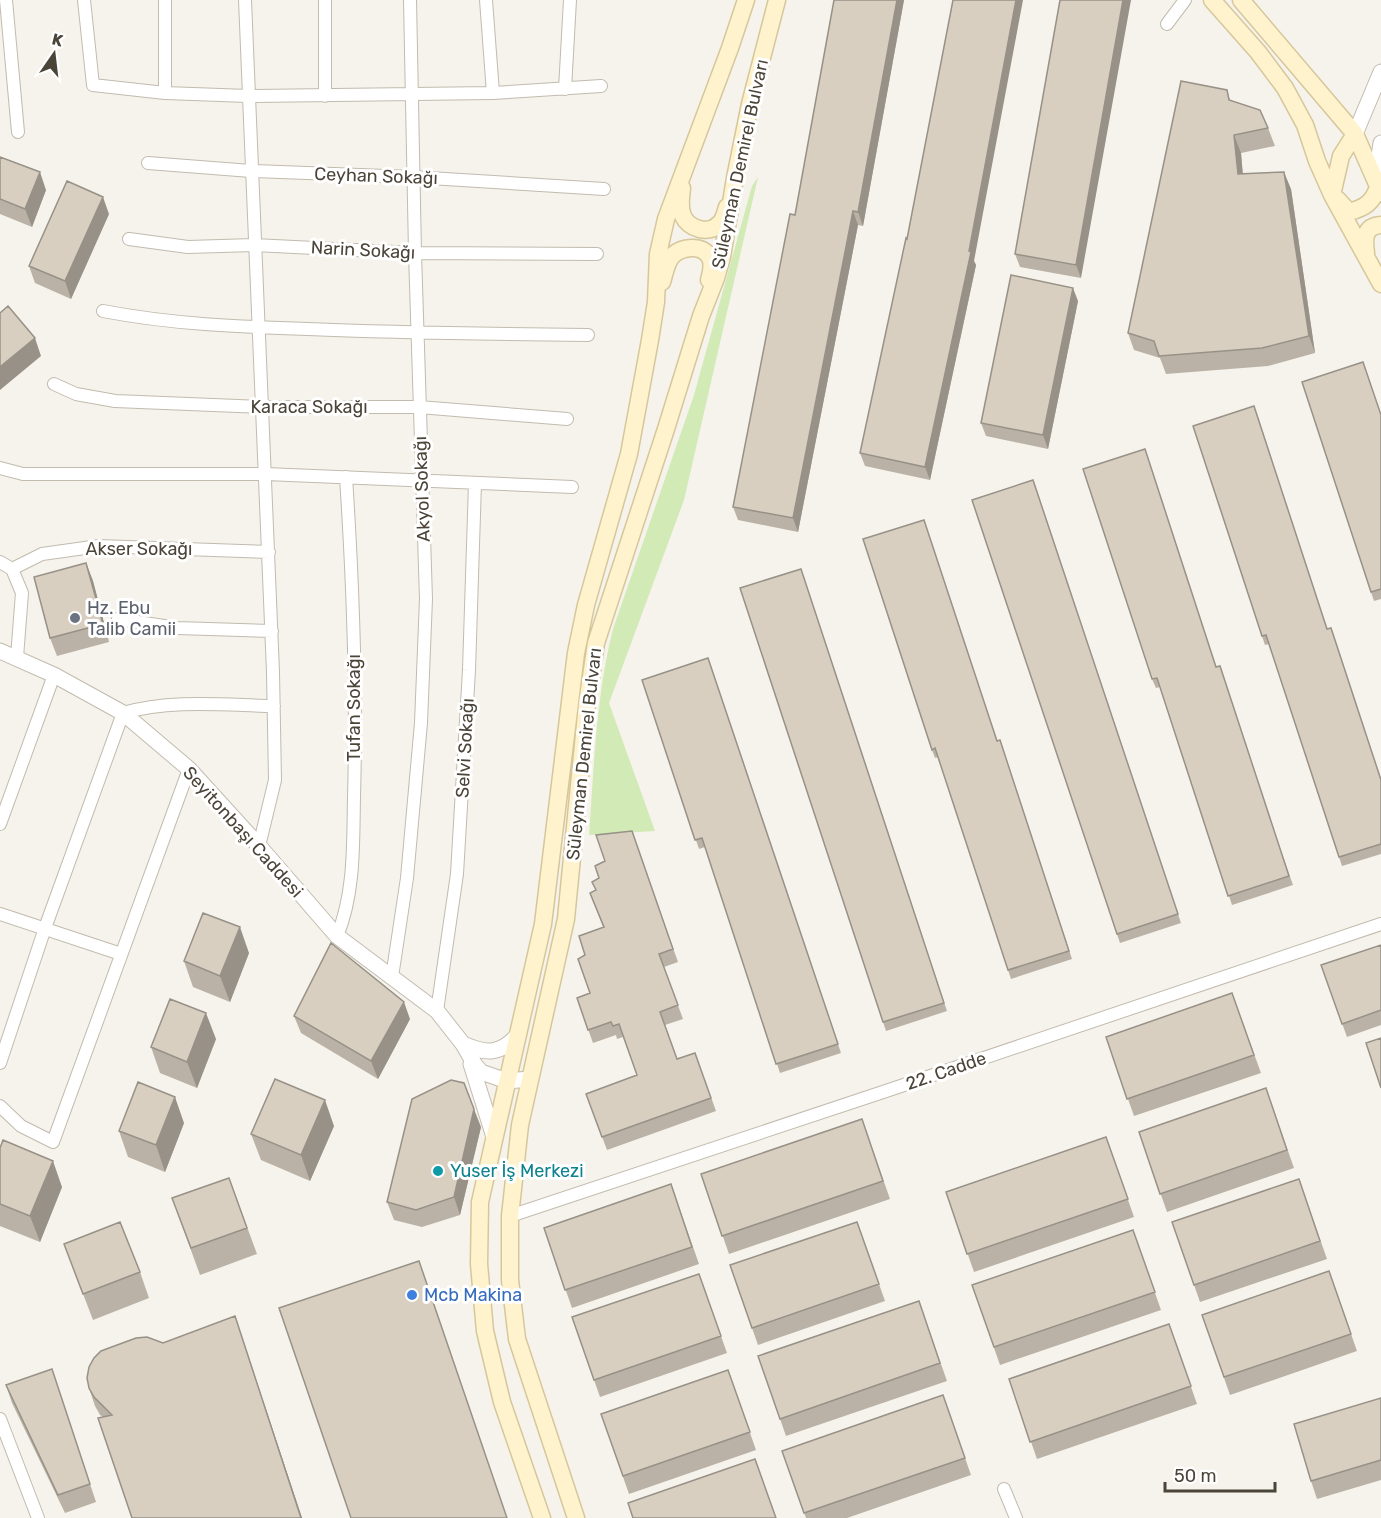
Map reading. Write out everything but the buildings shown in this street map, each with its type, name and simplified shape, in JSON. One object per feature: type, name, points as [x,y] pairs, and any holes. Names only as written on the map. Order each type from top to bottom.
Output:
[{"type":"main road","name":"Süleyman Demirel Bulvarı","points":[[542,1518],[502,1402],[485,1331],[479,1264],[480,1202],[543,924],[580,626],[629,454],[644,380],[656,302],[657,254],[666,219],[746,0]]},
{"type":"main road","name":"Süleyman Demirel Bulvarı","points":[[576,1518],[518,1339],[510,1280],[510,1215],[520,1125],[566,919],[587,704],[596,644],[666,429],[700,315],[716,278],[722,257],[750,104],[777,0]]},
{"type":"main road","points":[[1212,0],[1258,52],[1285,88],[1305,125],[1332,195],[1381,285]]},
{"type":"main road","points":[[1241,0],[1355,134],[1379,190],[1374,199],[1362,209],[1349,212],[1332,195]]},
{"type":"main road","points":[[1332,195],[1341,156],[1355,134]]},
{"type":"main road","points":[[685,166],[680,205],[682,215],[687,222],[699,230],[708,230],[721,223],[734,183]]},
{"type":"main road","points":[[1366,257],[1366,233],[1370,228],[1381,225]]},
{"type":"main road","points":[[656,302],[671,257],[691,247],[702,250],[709,255],[711,275],[700,315]]},
{"type":"street","points":[[6,0],[18,132]]},
{"type":"street","points":[[84,0],[93,85],[165,93],[248,96],[494,93],[601,86]]},
{"type":"street","points":[[165,0],[165,93]]},
{"type":"street","points":[[245,0],[274,706],[275,780],[259,846]]},
{"type":"street","points":[[325,0],[325,96]]},
{"type":"street","name":"Akyol Sokağı","points":[[392,977],[407,878],[421,723],[426,599],[417,333],[410,0]]},
{"type":"street","points":[[486,0],[494,93]]},
{"type":"street","points":[[565,89],[570,0]]},
{"type":"street","points":[[1167,24],[1185,0]]},
{"type":"street","points":[[1355,134],[1381,72]]},
{"type":"street","points":[[1379,190],[1378,163],[1381,144]]},
{"type":"street","name":"Ceyhan Sokağı","points":[[148,163],[251,171],[413,177],[604,189]]},
{"type":"street","name":"Narin Sokağı","points":[[129,239],[188,247],[254,245],[415,253],[597,254]]},
{"type":"street","points":[[103,311],[140,318],[258,327],[417,333],[588,335]]},
{"type":"street","name":"Karaca Sokağı","points":[[54,384],[76,394],[115,401],[262,407],[419,407],[567,419]]},
{"type":"street","points":[[0,468],[23,474],[266,474],[572,487]]},
{"type":"street","name":"Tufan Sokağı","points":[[337,936],[348,906],[353,844],[355,752],[353,582],[346,477]]},
{"type":"street","name":"Selvi Sokağı","points":[[437,1011],[457,874],[469,670],[475,483]]},
{"type":"street","name":"Akser Sokağı","points":[[12,569],[42,554],[99,546],[269,552]]},
{"type":"street","points":[[0,562],[12,569],[22,593],[17,657]]},
{"type":"street","points":[[118,619],[177,628],[272,631]]},
{"type":"street","name":"Seyitonbaşı Caddesi","points":[[0,651],[54,675],[123,713],[189,769],[337,936],[437,1011],[481,1072],[507,1081],[529,1079]]},
{"type":"street","points":[[0,824],[54,675]]},
{"type":"street","points":[[0,1063],[45,928],[123,713],[145,707],[190,704],[274,706]]},
{"type":"street","points":[[0,1106],[21,1126],[53,1142],[189,769]]},
{"type":"street","points":[[0,914],[121,954]]},
{"type":"street","name":"22. Cadde","points":[[510,1215],[1381,924]]},
{"type":"street","points":[[463,1044],[485,1052],[493,1051],[509,1045],[517,1036]]},
{"type":"street","name":"Seyitonbaşı Caddesi","points":[[463,1044],[477,1078],[494,1137]]},
{"type":"street","points":[[0,1419],[38,1518]]},
{"type":"street","points":[[1004,1489],[1016,1518]]},
{"type":"green space","points":[[758,177],[684,500],[609,703],[655,831],[589,835],[599,705],[613,629],[694,395],[752,186]]},
{"type":"place","name":"Hz. Ebu Talib Camii","points":[[75,618]]},
{"type":"place","name":"Yuser İş Merkezi","points":[[438,1171]]},
{"type":"place","name":"Mcb Makina","points":[[412,1295]]}]
